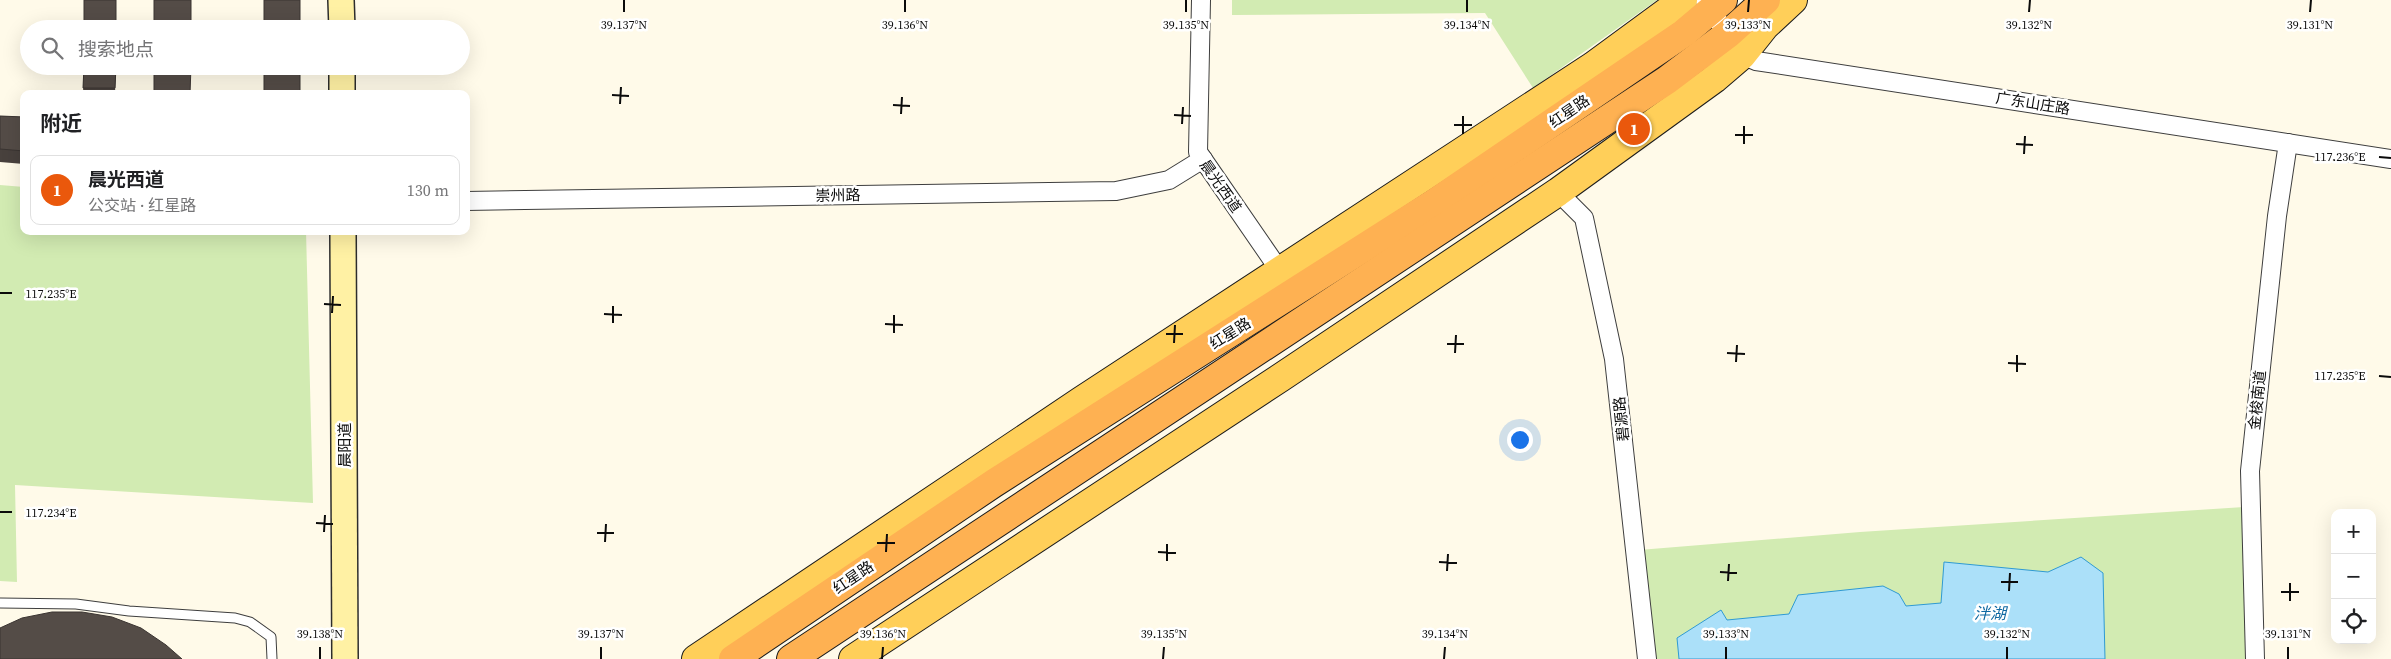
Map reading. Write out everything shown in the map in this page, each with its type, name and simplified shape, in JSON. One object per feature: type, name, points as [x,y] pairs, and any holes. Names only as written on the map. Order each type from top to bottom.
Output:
[{"type":"highway","name":"红星路","points":[[734,659],[994,483],[1434,203],[1684,33],[1707,3]]},
{"type":"highway","name":"红星路","points":[[791,659],[1667,80],[1735,44],[1766,13]]},
{"type":"main road","points":[[342,0],[342,20]]},
{"type":"main road","points":[[352,0],[352,20]]},
{"type":"main road","points":[[696,659],[1280,271],[1593,66],[1683,0]]},
{"type":"main road","points":[[1766,13],[1793,0]]},
{"type":"main road","points":[[853,659],[1271,384],[1558,192],[1714,79],[1735,44]]},
{"type":"main road","points":[[342,75],[342,90]]},
{"type":"main road","points":[[352,75],[352,90]]},
{"type":"main road","name":"晨阳道","points":[[343,235],[345,659]]},
{"type":"main road","name":"晨阳道","points":[[352,235],[353,659]]},
{"type":"street","name":"晨光西道","points":[[1201,0],[1198,152],[1280,271]]},
{"type":"street","points":[[1707,3],[1735,44]]},
{"type":"street","name":"广东山庄路","points":[[1735,44],[1756,61],[2391,159]]},
{"type":"street","name":"金梭南道","points":[[2255,659],[2250,471],[2277,216],[2288,143]]},
{"type":"street","name":"崇州路","points":[[470,201],[1116,191],[1169,180],[1203,159]]},
{"type":"street","name":"碧源路","points":[[1558,192],[1584,218],[1614,359],[1647,659]]},
{"type":"lane","points":[[0,603],[76,604],[129,611],[235,618],[250,622],[271,637],[272,659]]},
{"type":"green space","points":[[1232,0],[1657,0],[1533,88],[1485,13],[1232,15]]},
{"type":"green space","points":[[0,185],[20,187],[20,235],[306,235],[313,503],[15,485],[17,582],[0,581]]},
{"type":"green space","points":[[2244,507],[2247,659],[1652,659],[1639,550],[1860,532]]},
{"type":"water","name":"泮湖","points":[[2081,557],[2103,573],[2105,659],[1679,659],[1677,638],[1721,610],[1727,620],[1789,614],[1798,595],[1883,586],[1899,594],[1906,606],[1941,603],[1944,562],[2048,572]]},
{"type":"building","points":[[84,0],[116,0],[116,20],[84,20]]},
{"type":"building","points":[[154,0],[191,0],[191,20],[154,20]]},
{"type":"building","points":[[264,0],[300,0],[300,20],[264,20]]},
{"type":"building","points":[[84,75],[116,75],[115,88],[83,88]]},
{"type":"building","points":[[154,75],[191,75],[190,90],[154,90]]},
{"type":"building","points":[[264,75],[300,75],[300,90],[264,90]]},
{"type":"building","points":[[0,116],[20,117],[20,151],[0,149]]},
{"type":"building","points":[[52,612],[82,612],[112,617],[141,628],[166,645],[182,659],[0,659],[0,628],[22,618]]},
{"type":"place","name":"晨光西道","points":[[1634,129]]}]
